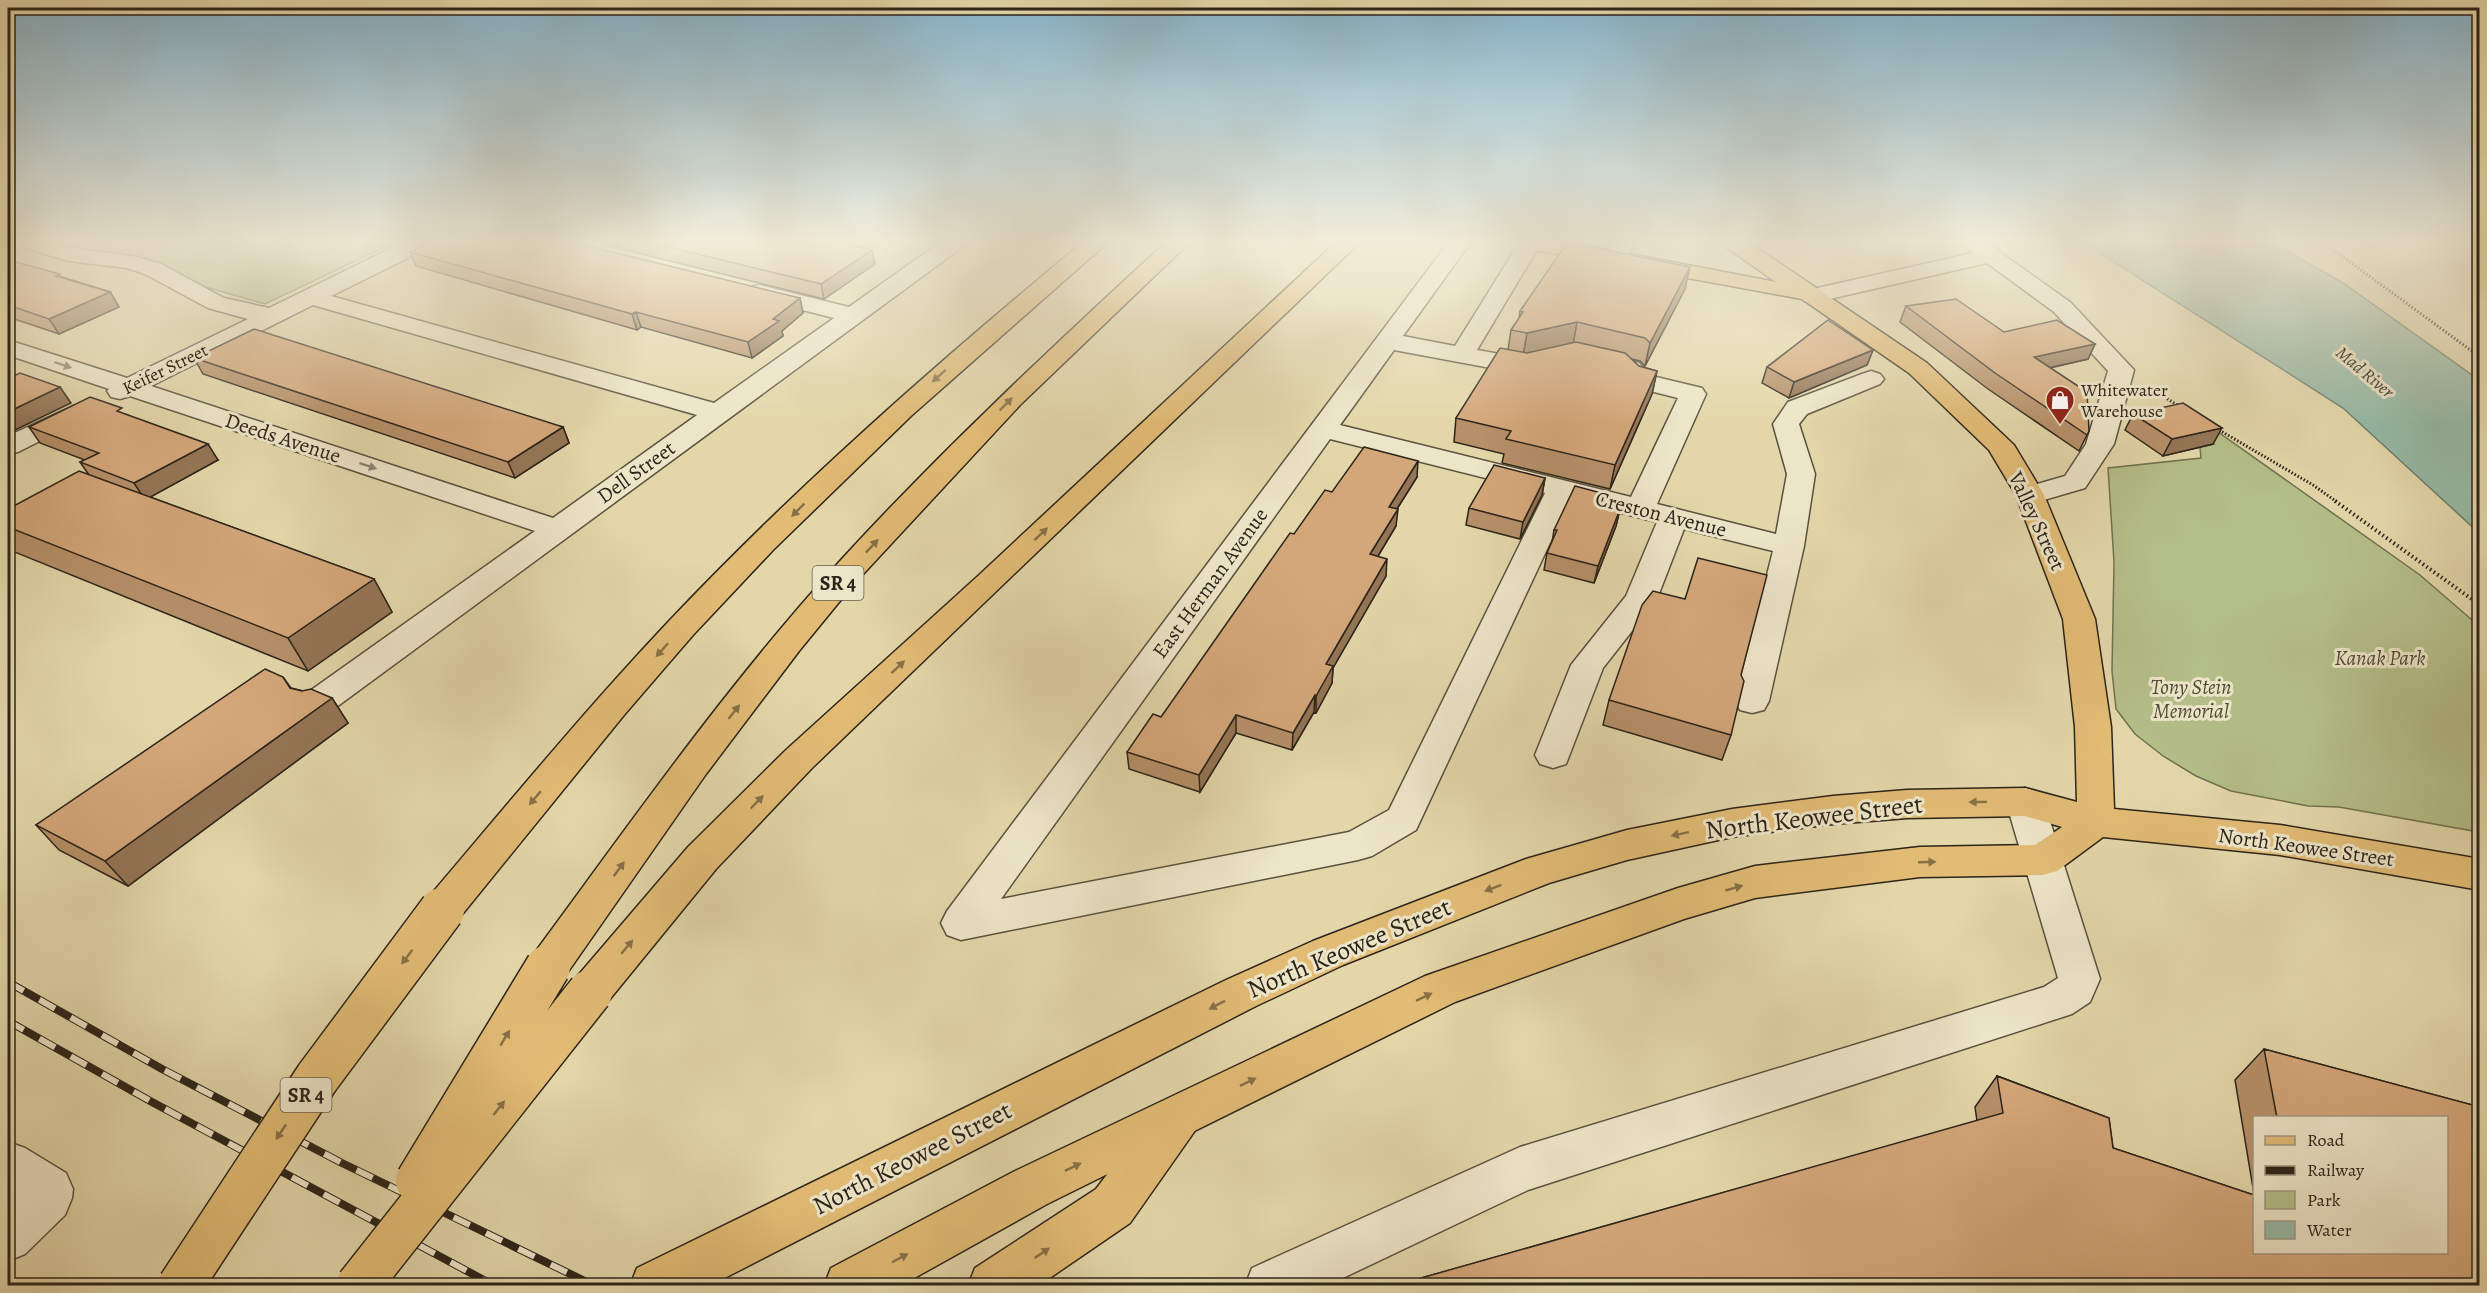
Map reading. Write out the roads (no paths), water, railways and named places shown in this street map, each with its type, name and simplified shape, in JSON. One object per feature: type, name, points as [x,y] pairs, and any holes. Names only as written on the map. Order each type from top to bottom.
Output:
[{"type":"main road","name":"SR 4","points":[[180,1286],[317,1078],[442,910],[591,730],[717,589],[873,436],[1023,303]]},
{"type":"main road","name":"SR 4","points":[[357,1286],[548,967],[693,765],[787,643],[842,578],[1011,399],[1113,303]]},
{"type":"main road","points":[[357,1286],[590,992],[702,858],[799,759],[1284,303]]},
{"type":"main road","name":"Valley Street","points":[[1823,303],[1918,368],[2000,445],[2030,495],[2079,619],[2093,727],[2096,822]]},
{"type":"main road","name":"North Keowee Street","points":[[655,1286],[1251,988],[1328,953],[1540,870],[1628,845],[1732,823],[1906,804],[2025,801],[2096,822],[2280,840],[2480,875]]},
{"type":"main road","points":[[849,1286],[1030,1188],[1440,989],[1678,904],[1755,882],[1836,870],[1920,862],[2043,860],[2096,822]]},
{"type":"main road","points":[[993,1286],[1113,1206],[1178,1117]]},
{"type":"street","points":[[217,303],[272,316]]},
{"type":"street","name":"Keifer Street","points":[[8,446],[297,303]]},
{"type":"street","points":[[333,303],[719,412]]},
{"type":"street","points":[[804,303],[853,315]]},
{"type":"street","name":"Dell Street","points":[[320,702],[869,303]]},
{"type":"street","name":"East Herman Avenue","points":[[1415,303],[961,923],[1358,845],[1403,820],[1561,489]]},
{"type":"street","points":[[1462,355],[1493,303]]},
{"type":"street","points":[[2030,495],[2076,482],[2100,444],[2121,370],[2057,303]]},
{"type":"street","points":[[1388,341],[1523,366],[1562,357]]},
{"type":"street","name":"Deeds Avenue","points":[[8,346],[558,530]]},
{"type":"street","points":[[1595,360],[1630,368],[1643,382],[1693,394],[1640,509]]},
{"type":"street","points":[[1752,701],[1789,546],[1801,474],[1786,424],[1797,408],[1871,379]]},
{"type":"street","name":"Creston Avenue","points":[[1323,429],[1789,546]]},
{"type":"street","points":[[1553,755],[1588,665],[1641,599],[1674,517]]},
{"type":"street","points":[[1270,1286],[1520,1170],[2057,1001],[2075,990],[2079,979],[2025,801]]},
{"type":"street","points":[[8,1164],[49,1189],[48,1198],[8,1237]]},
{"type":"water","name":"Mad River","points":[[2179,303],[2372,303],[2479,380],[2479,533],[2343,408]]},
{"type":"railway","points":[[8,982],[162,1069],[342,1163],[595,1286]]},
{"type":"railway","points":[[8,1021],[152,1102],[495,1286]]},
{"type":"place","name":"Whitewater Warehouse","points":[[2060,426]]},
{"type":"park label","name":"Kanak Park","points":[[2380,658]]},
{"type":"park label","name":"Tony Stein Memorial","points":[[2191,699]]}]
